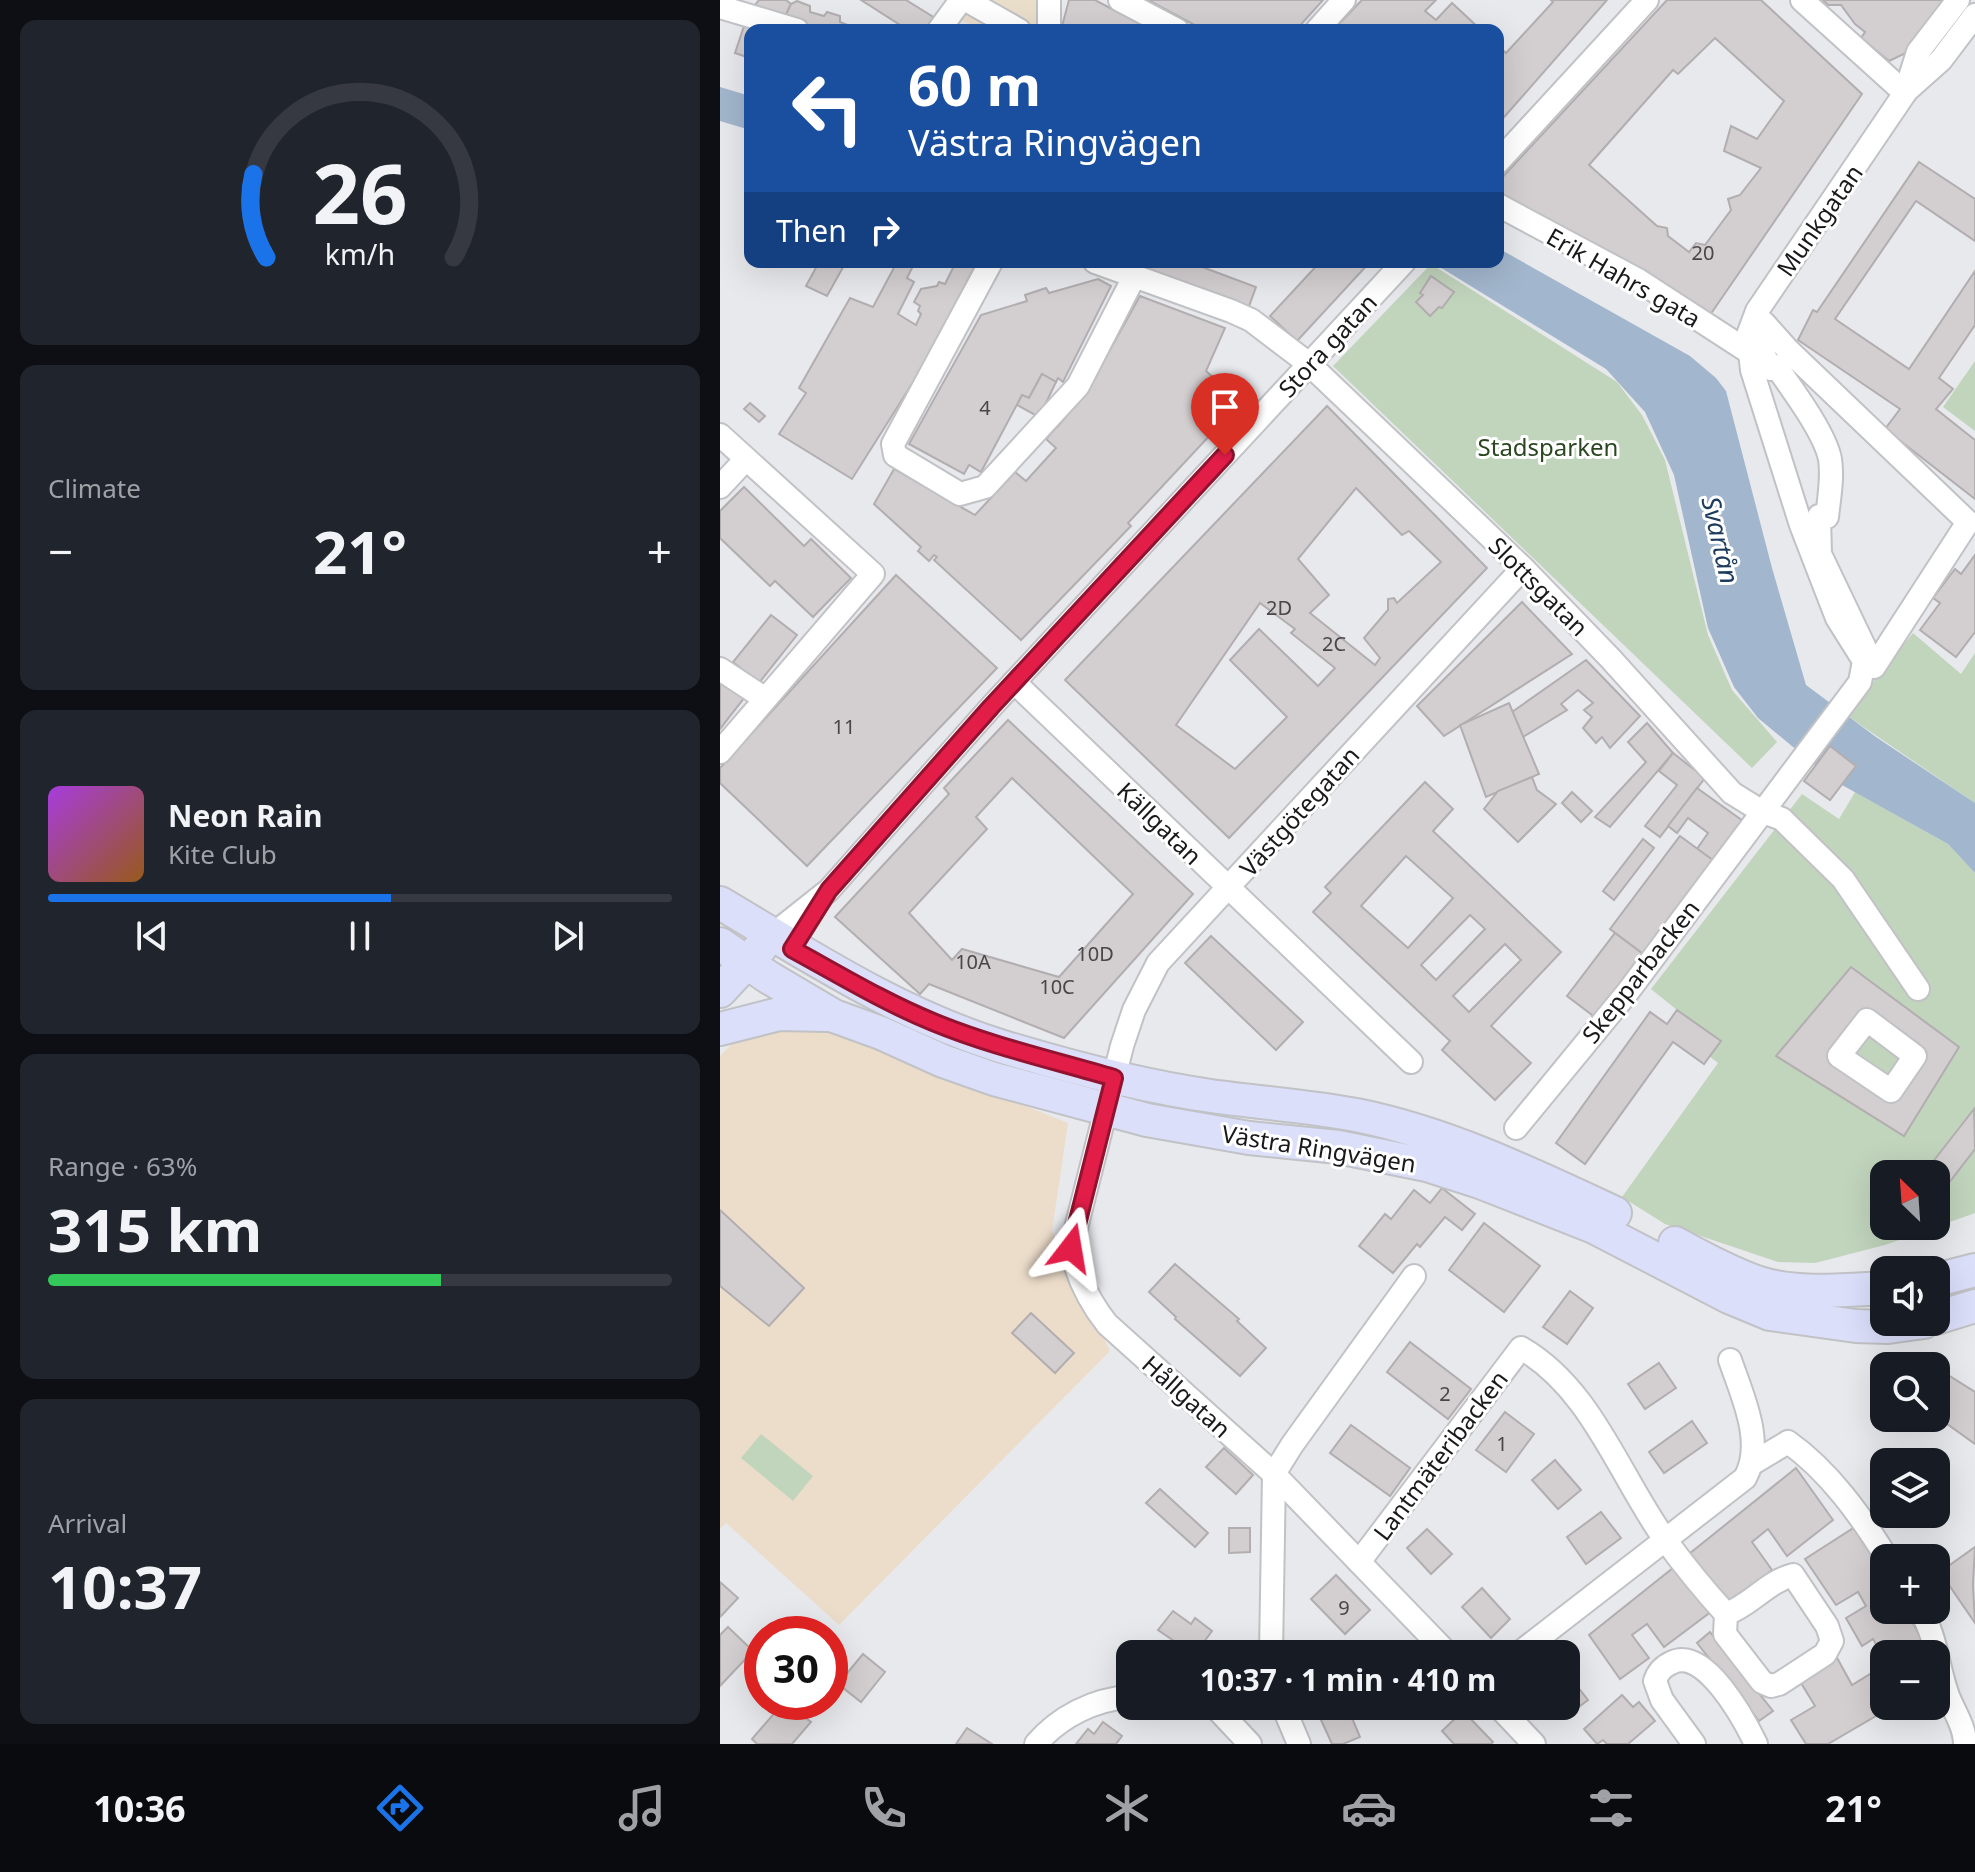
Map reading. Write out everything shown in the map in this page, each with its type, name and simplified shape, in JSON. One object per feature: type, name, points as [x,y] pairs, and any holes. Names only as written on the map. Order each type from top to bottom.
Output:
[{"type":"main road","points":[[722,908],[741,937],[772,957]]},
{"type":"main road","name":"Västra Ringvägen","points":[[720,944],[772,957],[901,1018],[911,1011],[998,1045],[1114,1078],[1209,1096],[1286,1104],[1376,1120],[1457,1142],[1652,1231],[1713,1264],[1762,1284],[1812,1290],[1870,1288]]},
{"type":"main road","name":"Västra Ringvägen","points":[[772,957],[834,1016],[956,1066],[1147,1120],[1249,1138],[1365,1152],[1453,1173],[1594,1227],[1729,1297],[1770,1314],[1870,1326]]},
{"type":"main road","name":"Stora gatan","points":[[720,991],[772,957]]},
{"type":"main road","name":"Stora gatan","points":[[720,1028],[772,957]]},
{"type":"main road","points":[[720,1028],[779,1014],[834,1016]]},
{"type":"main road","points":[[1950,1276],[1975,1270]]},
{"type":"main road","points":[[1950,1314],[1975,1306]]},
{"type":"street","points":[[944,24],[964,0],[1008,24]]},
{"type":"street","points":[[1049,0],[1049,24]]},
{"type":"street","points":[[1120,0],[1166,24]]},
{"type":"street","points":[[1322,24],[1344,0]]},
{"type":"street","points":[[1504,155],[1647,0]]},
{"type":"street","points":[[1802,0],[1905,93]]},
{"type":"street","name":"Munkgatan","points":[[1905,93],[1918,52],[1958,0]]},
{"type":"street","points":[[720,7],[777,24]]},
{"type":"street","name":"Munkgatan","points":[[1749,352],[1748,335],[1757,311],[1905,93],[1941,60],[1975,15]]},
{"type":"street","name":"Erik Hahrs gata","points":[[1504,208],[1638,280],[1749,352]]},
{"type":"street","points":[[988,268],[893,444],[895,455],[960,494],[985,487],[1078,386],[1135,275]]},
{"type":"street","name":"Slottsgatan","points":[[1113,268],[1251,320],[1309,364],[1523,568],[1610,658],[1732,793],[1761,811],[1782,819],[1843,879],[1918,989]]},
{"type":"street","name":"Stora gatan","points":[[772,957],[1014,682],[1398,268]]},
{"type":"street","points":[[1764,323],[1789,351],[1968,522],[1866,660],[1820,554],[1819,516],[1827,517],[1830,457],[1794,392],[1776,366],[1771,369],[1759,345],[1764,323]]},
{"type":"street","points":[[1749,352],[1801,525],[1837,618],[1866,660]]},
{"type":"street","points":[[720,435],[873,574],[720,752]]},
{"type":"street","points":[[720,487],[746,459]]},
{"type":"street","name":"Västgötegatan","points":[[1114,1078],[1134,1010],[1158,963],[1523,568]]},
{"type":"street","name":"Skepparbacken","points":[[1516,1128],[1627,993],[1860,682],[1866,660]]},
{"type":"street","points":[[720,669],[764,698]]},
{"type":"street","name":"Källgatan","points":[[1014,682],[1411,1062]]},
{"type":"street","name":"Hållgatan","points":[[1114,1078],[1071,1248],[1076,1273],[1086,1294],[1107,1324],[1274,1474],[1434,1640]]},
{"type":"street","points":[[1271,1640],[1274,1474],[1414,1276]]},
{"type":"street","name":"Lantmäteribacken","points":[[1359,1562],[1521,1348],[1532,1354],[1565,1385],[1596,1427],[1665,1539]]},
{"type":"street","points":[[1536,1640],[1745,1478],[1753,1463],[1753,1443],[1742,1394],[1730,1360]]},
{"type":"street","points":[[1753,1463],[1788,1442],[1810,1458],[1878,1544]]},
{"type":"street","points":[[1665,1539],[1726,1614],[1725,1634],[1762,1682],[1771,1686],[1779,1684],[1825,1654],[1832,1641],[1827,1626],[1793,1575],[1781,1578],[1738,1610],[1726,1614]]},
{"type":"street","points":[[1927,1624],[1935,1640],[1947,1693],[1965,1736],[1965,1744]]},
{"type":"street","points":[[1694,1744],[1662,1700],[1655,1681],[1663,1667],[1679,1659],[1689,1659],[1704,1668],[1746,1724],[1756,1744]]},
{"type":"street","points":[[1036,1744],[1075,1712],[1116,1698]]},
{"type":"street","points":[[1227,1720],[1250,1744]]},
{"type":"street","points":[[1289,1720],[1299,1744]]},
{"type":"street","points":[[1511,1720],[1534,1744]]},
{"type":"shaded area","points":[[952,0],[1036,0],[1036,24],[970,24],[955,18]]},
{"type":"shaded area","points":[[821,1025],[1068,1123],[1052,1231],[1110,1351],[848,1616],[829,1616],[726,1523],[720,1529],[720,1056],[742,1034]]},
{"type":"green space","name":"Stadsparken","points":[[1427,268],[1437,268],[1617,382],[1642,415],[1665,460],[1708,635],[1732,690],[1777,742],[1752,768],[1333,366]]},
{"type":"green space","points":[[1975,361],[1975,431],[1943,407]]},
{"type":"green space","points":[[1913,633],[1961,674],[1975,653],[1975,803],[1846,715]]},
{"type":"green space","points":[[1855,792],[1948,844],[1975,873],[1975,1213],[1950,1222],[1950,1160],[1870,1160],[1870,1240],[1899,1240],[1815,1263],[1778,1262],[1665,1224],[1622,1197],[1718,1063],[1709,1056],[1677,1010],[1651,989],[1802,794],[1839,819]]},
{"type":"green space","points":[[761,1434],[813,1476],[793,1501],[741,1458]]},
{"type":"water","points":[[720,87],[744,94],[744,128],[720,121]]},
{"type":"water","name":"Svartån","points":[[1504,251],[1690,356],[1716,378],[1726,391],[1806,685],[1876,737],[1975,803],[1975,873],[1948,844],[1842,785],[1856,765],[1830,747],[1816,766],[1758,718],[1734,687],[1708,628],[1674,475],[1645,412],[1606,369],[1441,268],[1504,268]]},
{"type":"building","points":[[759,0],[786,0],[791,4],[783,21],[752,9]]},
{"type":"building","points":[[861,0],[906,0],[935,18],[931,24],[899,24]]},
{"type":"building","points":[[1069,0],[1095,0],[1141,24],[1063,24]]},
{"type":"building","points":[[1148,0],[1323,0],[1301,24],[1193,24]]},
{"type":"building","points":[[1362,0],[1436,0],[1425,11],[1436,20],[1452,3],[1475,24],[1339,24]]},
{"type":"building","points":[[1551,0],[1607,0],[1504,117],[1504,51],[1506,53],[1553,2]]},
{"type":"building","points":[[1667,0],[1761,0],[1862,94],[1708,318],[1612,255],[1504,195],[1504,176]],"holes":[[[1715,38],[1784,101],[1757,139],[1731,126],[1724,151],[1761,168],[1740,195],[1728,199],[1731,210],[1705,245],[1696,243],[1689,252],[1668,236],[1667,228],[1657,226],[1589,165],[1673,70],[1678,74]]]},
{"type":"building","points":[[1823,0],[1946,0],[1908,52],[1889,61],[1861,38],[1865,32],[1841,5],[1828,5]]},
{"type":"building","points":[[797,1],[810,6],[810,12],[840,16],[840,22],[845,24],[793,24],[783,21],[791,4]]},
{"type":"building","points":[[744,26],[744,56],[735,53]]},
{"type":"building","points":[[1919,162],[1975,199],[1975,241],[1916,201],[1835,319],[1909,369],[1975,271],[1975,325],[1939,378],[1953,389],[1936,409],[1975,440],[1975,499],[1885,429],[1900,409],[1798,340],[1813,310],[1817,312]]},
{"type":"building","points":[[816,268],[843,268],[827,296],[806,286]]},
{"type":"building","points":[[894,268],[912,268],[907,278],[914,282],[898,314],[916,325],[921,314],[918,311],[920,306],[914,302],[921,289],[937,286],[939,282],[945,284],[953,268],[974,268],[929,357],[852,479],[779,434],[806,393],[799,388],[850,298],[873,307]]},
{"type":"building","points":[[1140,268],[1205,268],[1256,287],[1248,309]]},
{"type":"building","points":[[1314,268],[1364,268],[1297,341],[1270,316]]},
{"type":"building","points":[[1431,276],[1454,292],[1442,308],[1439,307],[1430,316],[1416,302],[1423,295],[1420,293]]},
{"type":"building","points":[[1098,279],[1111,286],[1063,382],[1058,378],[1056,382],[1042,374],[1029,398],[1022,395],[981,472],[969,465],[964,474],[909,444],[981,315],[1027,301],[1025,295],[1046,288],[1049,293]]},
{"type":"building","points":[[1140,296],[1225,328],[1206,371],[1241,402],[1128,523],[1131,526],[1021,640],[934,560],[937,557],[934,555],[929,561],[918,551],[921,547],[874,504],[894,469],[975,515],[1015,472],[1026,481],[1056,448],[1046,439],[1085,395]]},
{"type":"building","points":[[1042,374],[1056,382],[1044,407],[1065,418],[1057,427],[1017,405],[1022,395],[1029,398]]},
{"type":"building","points":[[750,403],[765,416],[759,422],[744,409]]},
{"type":"building","points":[[1327,406],[1487,568],[1229,838],[1065,680]],"holes":[[[1356,488],[1402,535],[1409,531],[1441,562],[1397,603],[1394,598],[1388,599],[1388,610],[1364,638],[1380,658],[1375,665],[1310,613],[1329,595],[1298,559]],[[1260,603],[1295,629],[1291,633],[1335,668],[1318,686],[1259,629],[1230,660],[1287,717],[1235,769],[1176,725]]]},
{"type":"building","points":[[744,487],[804,546],[811,539],[851,578],[813,617],[775,581],[770,586],[720,538],[720,511]]},
{"type":"building","points":[[1975,555],[1975,632],[1956,657],[1920,630],[1940,603],[1933,598],[1955,569],[1961,574]]},
{"type":"building","points":[[896,575],[997,668],[807,866],[720,783],[720,768]]},
{"type":"building","points":[[1522,602],[1572,654],[1444,736],[1417,706]]},
{"type":"building","points":[[771,615],[797,635],[759,683],[733,662]]},
{"type":"building","points":[[1586,660],[1640,716],[1610,748],[1602,737],[1596,743],[1583,728],[1592,717],[1584,710],[1593,703],[1578,690],[1561,704],[1567,710],[1523,737],[1512,712]]},
{"type":"building","points":[[720,676],[744,698],[720,729]]},
{"type":"building","points":[[1509,703],[1539,774],[1486,797],[1460,725]]},
{"type":"building","points":[[1008,720],[1193,894],[1064,1038],[929,984],[920,994],[835,917],[949,794],[944,788]],"holes":[[[1012,778],[1133,894],[1059,977],[962,949],[952,960],[909,913],[987,829],[976,817]]]},
{"type":"building","points":[[1647,723],[1673,753],[1610,827],[1595,817],[1646,762],[1628,742]]},
{"type":"building","points":[[1830,746],[1856,766],[1830,800],[1804,781]]},
{"type":"building","points":[[1673,753],[1705,778],[1660,837],[1645,826],[1677,785],[1659,771]]},
{"type":"building","points":[[1532,777],[1537,790],[1556,804],[1518,842],[1484,809],[1498,791]]},
{"type":"building","points":[[1425,782],[1453,809],[1433,831],[1561,952],[1491,1026],[1531,1063],[1495,1100],[1442,1050],[1450,1041],[1313,912],[1331,893],[1325,887]],"holes":[[[1406,856],[1453,898],[1408,948],[1361,906]],[[1470,915],[1485,929],[1436,980],[1421,965]],[[1505,944],[1521,960],[1469,1012],[1453,996]]]},
{"type":"building","points":[[1697,788],[1743,821],[1714,861],[1697,849],[1708,833],[1688,818],[1677,833],[1668,826]]},
{"type":"building","points":[[1572,792],[1592,811],[1581,822],[1562,803]]},
{"type":"building","points":[[1680,836],[1714,861],[1643,954],[1610,929]]},
{"type":"building","points":[[1643,839],[1654,848],[1614,900],[1603,891]]},
{"type":"building","points":[[1615,933],[1643,954],[1596,1018],[1567,996]]},
{"type":"building","points":[[1211,936],[1303,1022],[1276,1050],[1185,963]]},
{"type":"building","points":[[1851,967],[1959,1047],[1904,1136],[1776,1056]],"holes":[[[1867,1020],[1915,1056],[1891,1091],[1839,1056]]]},
{"type":"building","points":[[1677,1010],[1721,1041],[1704,1064],[1673,1042],[1585,1164],[1556,1143],[1650,1012],[1667,1024]]},
{"type":"building","points":[[1974,1109],[1975,1149],[1950,1181],[1950,1160],[1934,1160]]},
{"type":"building","points":[[1442,1188],[1475,1214],[1462,1230],[1445,1217],[1393,1273],[1359,1246],[1385,1214],[1391,1219],[1414,1190],[1430,1203]]},
{"type":"building","points":[[720,1210],[804,1288],[769,1326],[720,1286]]},
{"type":"building","points":[[1484,1223],[1540,1266],[1504,1312],[1449,1270]]},
{"type":"building","points":[[1175,1264],[1239,1319],[1237,1321],[1266,1348],[1240,1376],[1149,1292]]},
{"type":"building","points":[[1570,1291],[1593,1308],[1567,1344],[1543,1327]]},
{"type":"building","points":[[1031,1313],[1074,1353],[1055,1373],[1012,1333]]},
{"type":"building","points":[[1410,1342],[1471,1389],[1448,1419],[1387,1372]]},
{"type":"building","points":[[1659,1363],[1676,1388],[1645,1409],[1628,1384]]},
{"type":"building","points":[[1950,1376],[1975,1392],[1975,1444],[1950,1426]]},
{"type":"building","points":[[1505,1412],[1534,1434],[1506,1472],[1476,1450]]},
{"type":"building","points":[[1692,1421],[1707,1443],[1664,1473],[1649,1452]]},
{"type":"building","points":[[1351,1425],[1410,1468],[1390,1496],[1330,1453]]},
{"type":"building","points":[[1224,1448],[1253,1475],[1236,1494],[1206,1467]]},
{"type":"building","points":[[1555,1460],[1581,1490],[1558,1509],[1532,1480]]},
{"type":"building","points":[[1796,1468],[1833,1520],[1787,1556],[1768,1529],[1752,1542],[1772,1570],[1728,1605],[1689,1554]]},
{"type":"building","points":[[1160,1489],[1208,1533],[1195,1547],[1146,1503]]},
{"type":"building","points":[[1601,1512],[1621,1538],[1586,1564],[1567,1537]]},
{"type":"building","points":[[1855,1527],[1870,1552],[1870,1624],[1913,1624],[1923,1640],[1873,1639],[1862,1646],[1846,1618],[1866,1606],[1858,1592],[1836,1605],[1805,1559]]},
{"type":"building","points":[[1229,1528],[1250,1528],[1250,1552],[1229,1553]]},
{"type":"building","points":[[1427,1529],[1452,1554],[1431,1574],[1407,1548]]},
{"type":"building","points":[[1975,1547],[1975,1623],[1950,1587],[1950,1565]]},
{"type":"building","points":[[1678,1564],[1712,1611],[1664,1647],[1647,1624],[1632,1635],[1649,1658],[1620,1679],[1589,1635]]},
{"type":"building","points":[[1336,1575],[1370,1610],[1345,1634],[1311,1599]]},
{"type":"building","points":[[720,1582],[738,1598],[720,1617]]},
{"type":"building","points":[[1482,1588],[1510,1619],[1491,1638],[1462,1607]]},
{"type":"building","points":[[1173,1611],[1191,1624],[1195,1618],[1212,1631],[1205,1640],[1173,1640],[1158,1630]]},
{"type":"building","points":[[728,1627],[744,1642],[744,1661],[720,1686],[720,1635]]},
{"type":"building","points":[[1710,1632],[1773,1711],[1759,1721],[1697,1643]]},
{"type":"building","points":[[863,1654],[885,1672],[861,1702],[848,1692],[848,1672]]},
{"type":"building","points":[[1836,1656],[1852,1685],[1870,1674],[1870,1719],[1828,1744],[1806,1744],[1791,1720],[1815,1706],[1798,1678]]},
{"type":"building","points":[[1580,1690],[1588,1700],[1580,1706]]},
{"type":"building","points":[[1622,1695],[1633,1707],[1639,1702],[1655,1721],[1628,1744],[1607,1744],[1603,1740],[1597,1744],[1584,1729]]},
{"type":"building","points":[[768,1720],[811,1722],[792,1744],[757,1744],[752,1739]]},
{"type":"building","points":[[1321,1720],[1353,1720],[1360,1737],[1343,1744],[1332,1744]]},
{"type":"building","points":[[1454,1720],[1472,1720],[1493,1742],[1454,1744],[1442,1731]]},
{"type":"building","points":[[1103,1722],[1122,1736],[1116,1744],[1076,1744],[1088,1729],[1094,1734]]},
{"type":"building","points":[[967,1728],[992,1744],[956,1744]]},
{"type":"route","points":[[1071,1248],[1114,1078],[998,1045],[932,1022],[792,949],[829,890],[991,707],[1225,455]]}]
